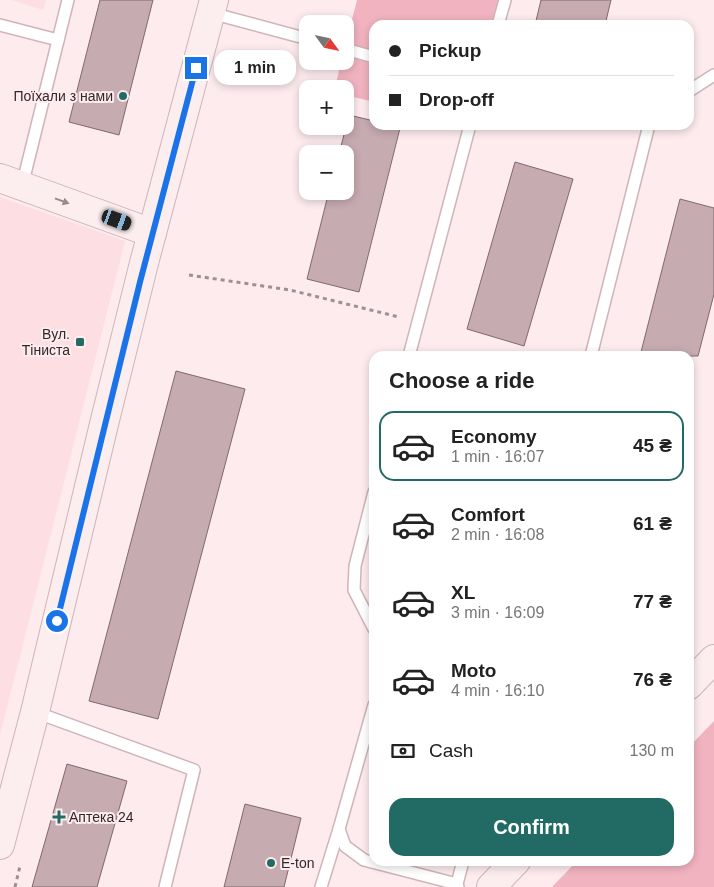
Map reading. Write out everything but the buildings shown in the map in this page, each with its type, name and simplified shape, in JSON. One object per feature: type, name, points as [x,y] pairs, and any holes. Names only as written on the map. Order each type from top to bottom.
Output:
[{"type":"main road","points":[[0,845],[35,712],[152,233],[212,6]]},
{"type":"main road","points":[[11,182],[152,233]]},
{"type":"main road","points":[[694,680],[714,659]]},
{"type":"main road","points":[[491,887],[511,866]]},
{"type":"lane","points":[[11,182],[58,40],[68,0]]},
{"type":"lane","points":[[499,20],[505,0]]},
{"type":"lane","points":[[212,6],[299,36]]},
{"type":"lane","points":[[0,25],[58,40]]},
{"type":"lane","points":[[354,52],[369,56]]},
{"type":"lane","points":[[694,88],[714,75]]},
{"type":"lane","points":[[410,351],[469,130]]},
{"type":"lane","points":[[592,351],[648,130]]},
{"type":"lane","points":[[369,510],[354,566],[354,590],[369,619]]},
{"type":"lane","points":[[35,712],[194,770],[165,887]]},
{"type":"lane","points":[[321,887],[369,724]]},
{"type":"lane","points":[[339,829],[345,846],[364,860],[369,861]]},
{"type":"lane","points":[[386,866],[457,885],[461,866]]},
{"type":"path","points":[[189,275],[290,290],[418,322]]},
{"type":"shaded area","points":[[12,0],[46,0],[43,10]]},
{"type":"shaded area","points":[[357,0],[506,0],[501,20],[369,20],[369,101],[354,97],[354,80],[337,80],[339,70],[354,70],[353,15]]},
{"type":"shaded area","points":[[0,197],[125,241],[0,735]]},
{"type":"shaded area","points":[[714,721],[714,887],[552,887],[572,866],[694,866],[694,742]]},
{"type":"place","name":"Поїхали з нами","points":[[123,96]]},
{"type":"place","name":"Вул. Тіниста","points":[[80,342]]},
{"type":"place","name":"Аптека 24","points":[[59,817]]},
{"type":"place","name":"E-ton","points":[[271,863]]},
{"type":"route","points":[[57,621],[109,404],[196,68]]}]
